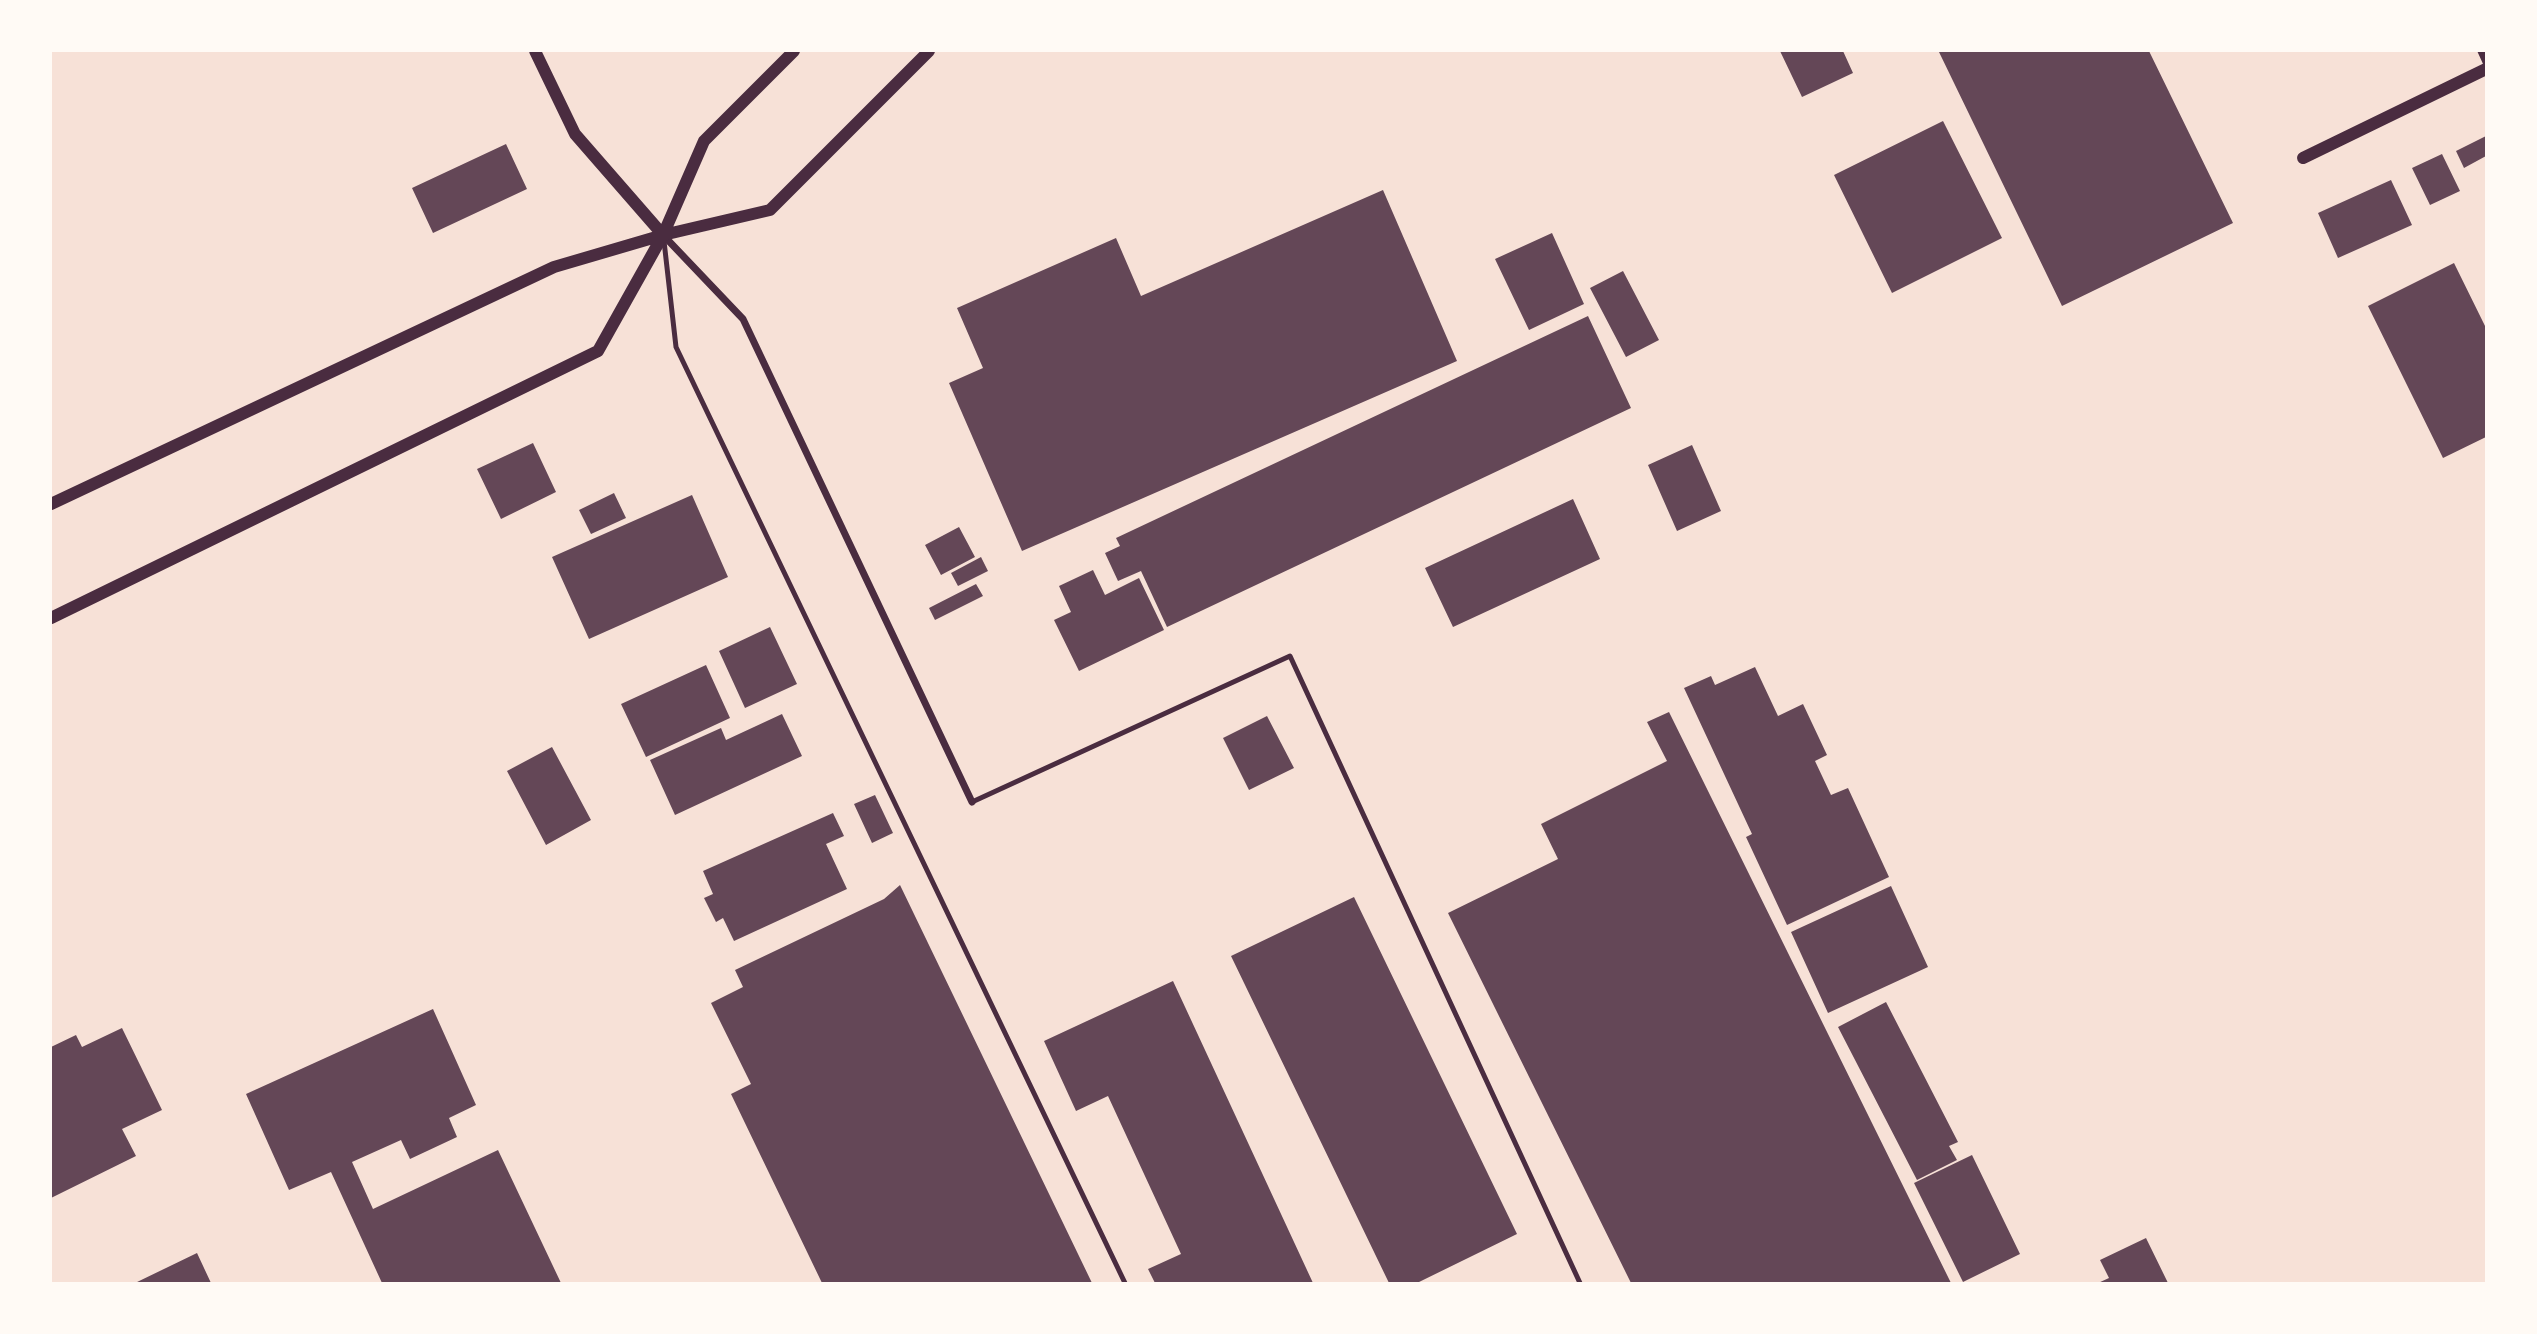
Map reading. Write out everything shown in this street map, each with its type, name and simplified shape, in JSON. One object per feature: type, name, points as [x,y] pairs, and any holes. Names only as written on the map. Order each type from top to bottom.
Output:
[{"type":"street","points":[[535,51],[575,134],[663,235],[743,319],[972,802]]},
{"type":"street","points":[[51,618],[598,351],[663,235],[704,141],[794,51]]},
{"type":"street","points":[[51,504],[554,267],[663,235],[771,210],[929,51]]},
{"type":"street","points":[[2481,51],[2486,62]]},
{"type":"street","points":[[2303,158],[2486,69]]},
{"type":"lane","points":[[663,235],[676,347],[1125,1283]]},
{"type":"lane","points":[[972,802],[1290,656],[1580,1283]]},
{"type":"building","points":[[1780,51],[1843,51],[1853,73],[1802,97]]},
{"type":"building","points":[[2149,51],[2233,223],[2062,306],[1939,52]]},
{"type":"building","points":[[1943,121],[2002,238],[1892,293],[1834,175]]},
{"type":"building","points":[[2486,136],[2486,156],[2464,168],[2456,151]]},
{"type":"building","points":[[506,144],[527,189],[433,233],[412,188]]},
{"type":"building","points":[[2442,154],[2460,191],[2430,205],[2412,168]]},
{"type":"building","points":[[2391,180],[2412,225],[2338,258],[2318,213]]},
{"type":"building","points":[[1383,190],[1457,361],[1022,551],[949,383],[983,368],[957,308],[1116,238],[1141,296]]},
{"type":"building","points":[[1552,233],[1584,304],[1529,330],[1495,259]]},
{"type":"building","points":[[2454,263],[2486,328],[2486,437],[2443,458],[2368,306]]},
{"type":"building","points":[[1623,271],[1659,340],[1626,357],[1590,288]]},
{"type":"building","points":[[1588,316],[1631,408],[1167,627],[1141,571],[1118,581],[1105,553],[1120,546],[1116,538]]},
{"type":"building","points":[[533,443],[556,492],[501,519],[477,469]]},
{"type":"building","points":[[1692,445],[1721,511],[1677,531],[1648,465]]},
{"type":"building","points":[[614,493],[626,518],[591,534],[579,510]]},
{"type":"building","points":[[692,495],[728,577],[589,639],[552,557]]},
{"type":"building","points":[[1573,499],[1600,559],[1453,627],[1425,568]]},
{"type":"building","points":[[959,527],[975,557],[941,575],[925,545]]},
{"type":"building","points":[[981,557],[988,571],[958,586],[951,573]]},
{"type":"building","points":[[1093,570],[1105,595],[1139,578],[1164,630],[1079,671],[1054,620],[1071,612],[1059,586]]},
{"type":"building","points":[[976,584],[983,596],[935,620],[929,608]]},
{"type":"building","points":[[770,627],[797,684],[745,708],[719,651]]},
{"type":"building","points":[[706,665],[730,718],[646,757],[621,704]]},
{"type":"building","points":[[1755,667],[1778,716],[1803,704],[1827,755],[1815,761],[1831,795],[1848,788],[1889,877],[1787,925],[1746,837],[1752,834],[1684,688],[1711,676],[1715,685]]},
{"type":"building","points":[[1669,712],[1951,1283],[1631,1283],[1448,913],[1558,859],[1541,824],[1667,761],[1647,722]]},
{"type":"building","points":[[782,714],[802,756],[675,815],[650,760],[721,728],[726,740]]},
{"type":"building","points":[[1267,716],[1294,768],[1249,790],[1223,738]]},
{"type":"building","points":[[552,747],[591,820],[546,845],[507,771]]},
{"type":"building","points":[[875,795],[893,833],[872,843],[854,804]]},
{"type":"building","points":[[833,813],[844,836],[826,844],[847,889],[734,941],[723,918],[716,922],[704,898],[713,894],[703,871]]},
{"type":"building","points":[[900,885],[1092,1283],[822,1283],[731,1094],[751,1084],[711,1003],[743,987],[735,970],[884,899]]},
{"type":"building","points":[[1891,886],[1928,967],[1828,1013],[1791,932]]},
{"type":"building","points":[[1354,897],[1517,1234],[1417,1283],[1389,1283],[1231,956]]},
{"type":"building","points":[[1173,981],[1313,1283],[1155,1283],[1148,1269],[1181,1254],[1108,1096],[1076,1111],[1044,1041]]},
{"type":"building","points":[[1886,1002],[1958,1142],[1949,1146],[1957,1160],[1917,1180],[1838,1027]]},
{"type":"building","points":[[433,1009],[476,1105],[449,1118],[457,1137],[410,1159],[401,1140],[352,1162],[373,1209],[498,1150],[561,1283],[382,1283],[331,1172],[289,1190],[246,1094]]},
{"type":"building","points":[[122,1028],[162,1110],[122,1129],[136,1156],[51,1198],[51,1047],[76,1035],[82,1047]]},
{"type":"building","points":[[1972,1155],[2020,1254],[1963,1282],[1914,1183]]},
{"type":"building","points":[[2146,1238],[2168,1283],[2098,1283],[2109,1278],[2100,1260]]},
{"type":"building","points":[[197,1253],[211,1283],[135,1283]]}]
